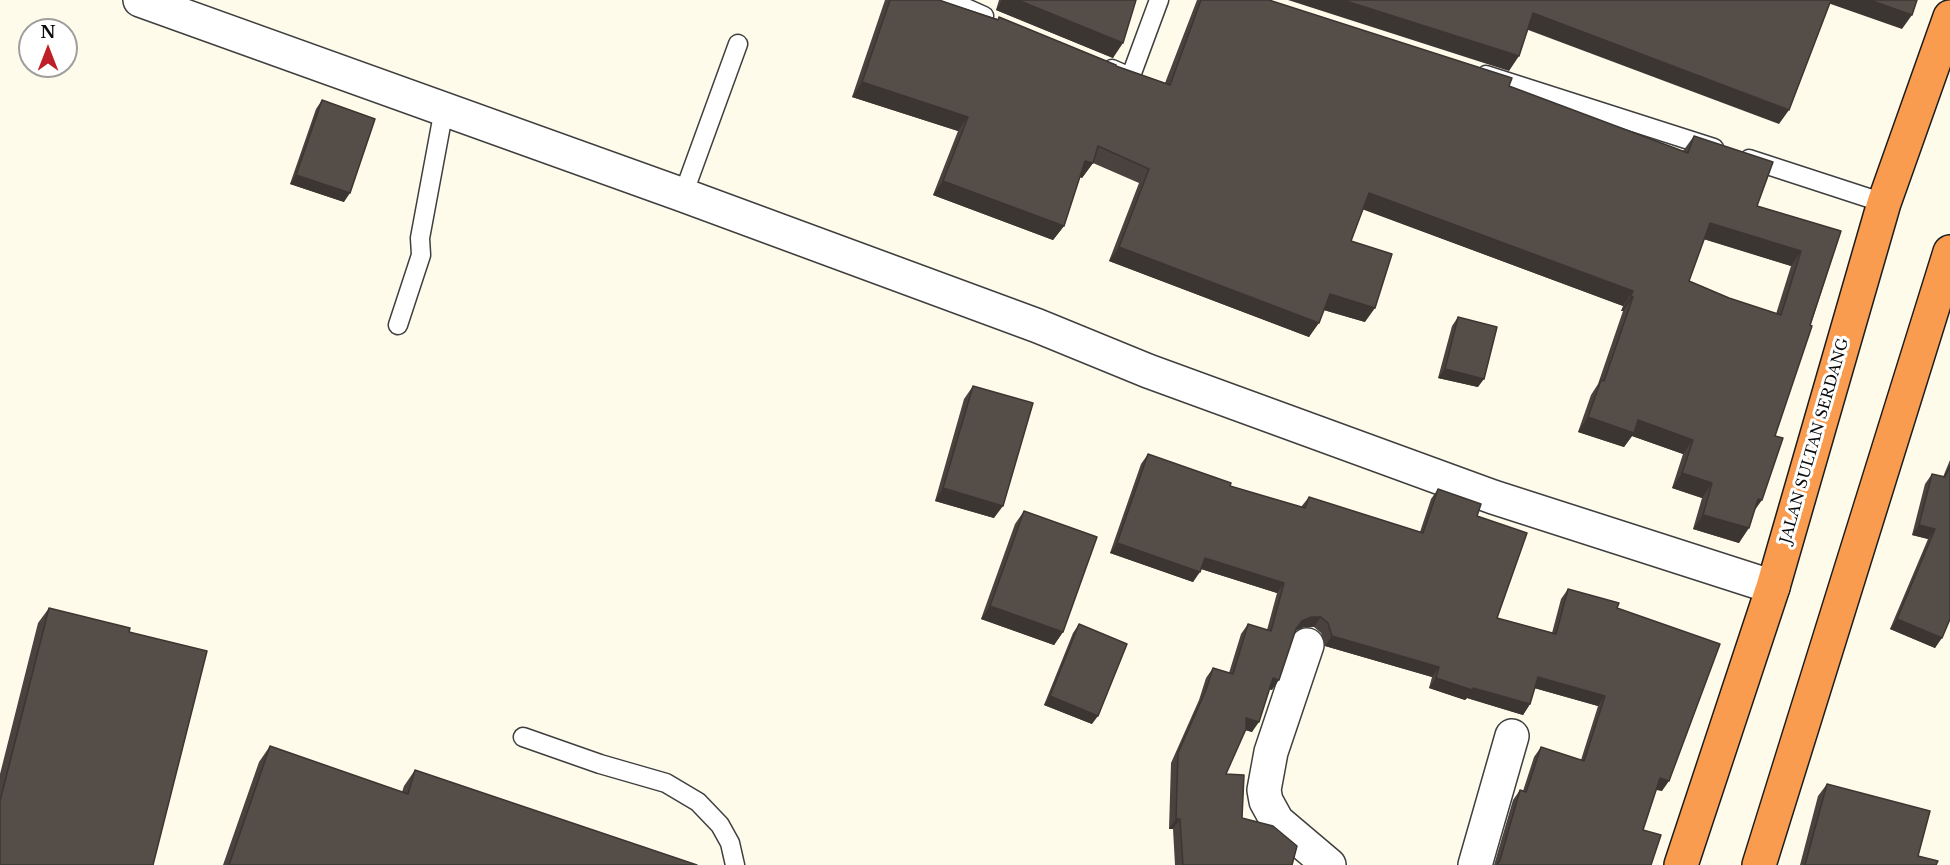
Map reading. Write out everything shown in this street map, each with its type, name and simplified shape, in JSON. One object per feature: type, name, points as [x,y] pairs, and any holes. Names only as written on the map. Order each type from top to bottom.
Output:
[{"type":"highway","name":"JALAN SULTAN SERDANG","points":[[1681,865],[1773,587],[1884,203],[1950,17]]},
{"type":"highway","points":[[1759,865],[1950,252]]},
{"type":"street","points":[[140,0],[682,195],[1493,497],[1773,587]]},
{"type":"street","points":[[1307,645],[1271,752],[1264,790],[1266,801],[1277,821],[1329,865]]},
{"type":"street","points":[[1475,865],[1512,736]]},
{"type":"lane","points":[[948,0],[1004,25]]},
{"type":"lane","points":[[1092,61],[1128,76],[1132,74],[1159,0]]},
{"type":"lane","points":[[682,195],[738,44]]},
{"type":"lane","points":[[1464,68],[1884,203]]},
{"type":"lane","points":[[398,325],[421,255],[420,237],[444,109]]},
{"type":"lane","points":[[523,737],[600,764],[666,783],[698,802],[720,825],[730,843],[735,865]]},
{"type":"building","points":[[890,0],[939,0],[998,20],[999,17],[1116,66],[1170,85],[1201,0],[1269,0],[1512,78],[1509,86],[1688,153],[1694,136],[1773,162],[1757,206],[1841,231],[1775,436],[1783,438],[1762,500],[1758,499],[1749,528],[1703,515],[1712,483],[1682,473],[1693,440],[1638,420],[1634,433],[1588,417],[1601,380],[1604,381],[1633,297],[1631,296],[1633,291],[1369,193],[1351,241],[1392,254],[1375,308],[1330,294],[1319,323],[1119,247],[1149,169],[1098,146],[1093,163],[1085,161],[1064,226],[943,181],[968,117],[862,82]],"holes":[[[1710,223],[1801,251],[1781,315],[1729,298],[1689,281]]]},
{"type":"building","points":[[1018,0],[1136,0],[1123,43]]},
{"type":"building","points":[[1343,0],[1831,0],[1789,110],[1533,13],[1519,56]]},
{"type":"building","points":[[1870,0],[1917,0],[1912,15]]},
{"type":"building","points":[[322,100],[375,119],[350,193],[296,175]]},
{"type":"building","points":[[1458,317],[1497,327],[1484,379],[1445,369]]},
{"type":"building","points":[[973,386],[1033,403],[1003,506],[943,488]]},
{"type":"building","points":[[1148,454],[1231,483],[1230,486],[1305,508],[1309,497],[1423,533],[1438,489],[1481,504],[1477,516],[1527,533],[1497,618],[1556,634],[1568,589],[1619,603],[1617,608],[1720,644],[1669,781],[1660,778],[1643,830],[1661,835],[1651,865],[1497,865],[1520,790],[1526,792],[1541,747],[1584,761],[1605,696],[1538,677],[1530,704],[1473,688],[1472,690],[1436,678],[1439,667],[1332,636],[1328,623],[1321,617],[1311,617],[1302,621],[1296,629],[1279,680],[1273,678],[1259,722],[1246,718],[1246,729],[1226,774],[1244,775],[1242,818],[1273,826],[1297,846],[1292,865],[1183,865],[1180,819],[1176,819],[1178,753],[1206,690],[1213,668],[1233,674],[1248,624],[1271,631],[1284,583],[1205,558],[1200,572],[1117,543]]},
{"type":"building","points":[[1950,466],[1950,619],[1942,638],[1897,619],[1935,529],[1919,525],[1932,474],[1945,477]]},
{"type":"building","points":[[1024,511],[1097,537],[1063,632],[990,606]]},
{"type":"building","points":[[49,608],[130,628],[129,632],[207,651],[153,865],[0,865],[0,801]]},
{"type":"building","points":[[1079,624],[1127,644],[1098,716],[1050,696]]},
{"type":"building","points":[[270,746],[408,794],[415,770],[697,865],[229,865]]},
{"type":"building","points":[[1827,784],[1930,811],[1918,856],[1938,861],[1936,865],[1805,865]]}]
